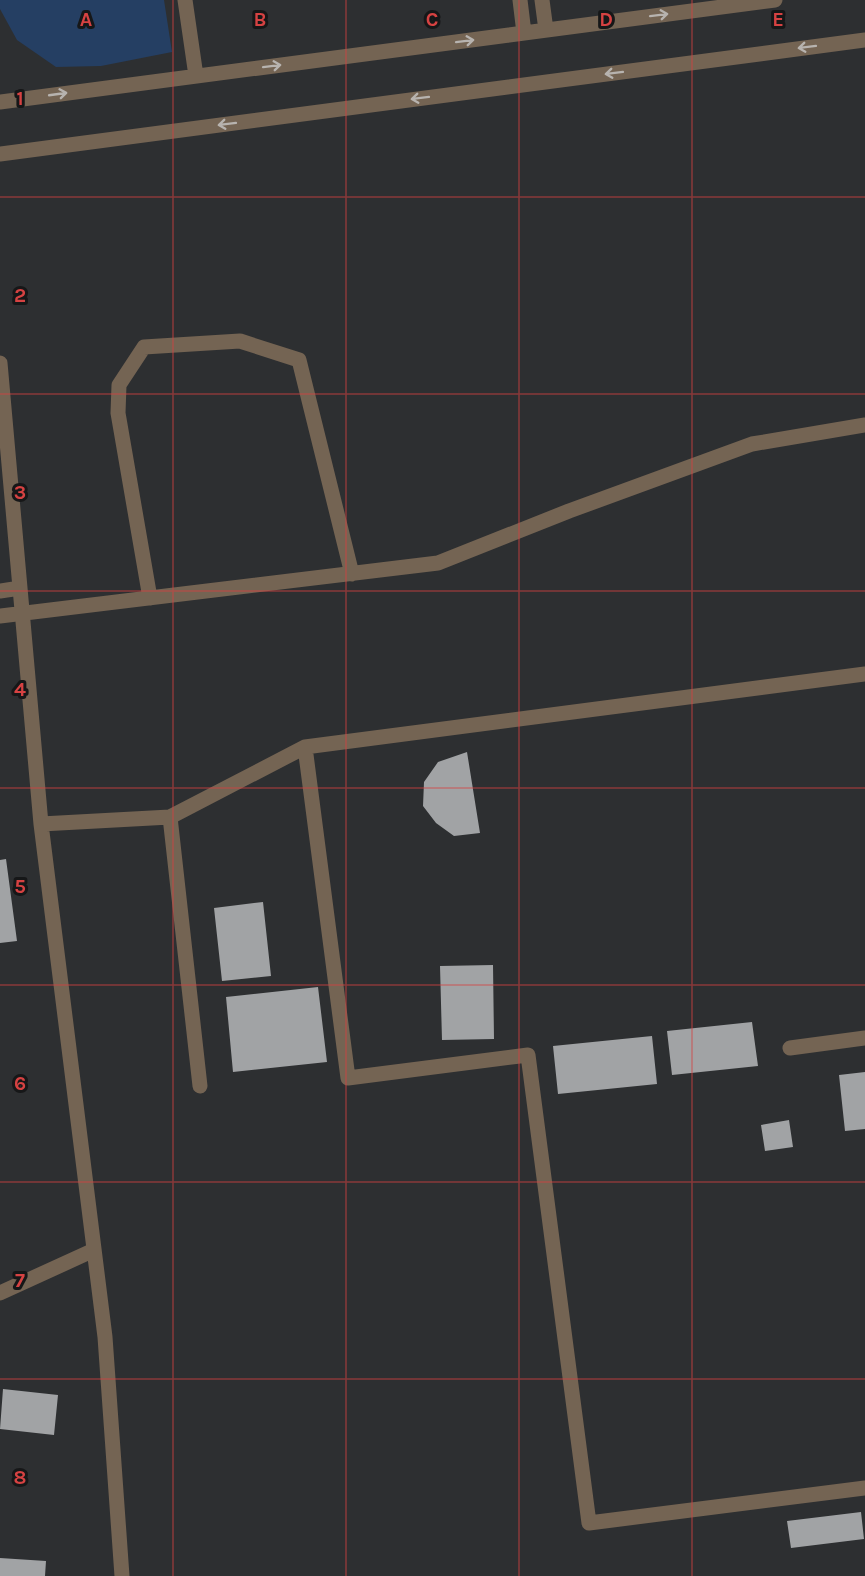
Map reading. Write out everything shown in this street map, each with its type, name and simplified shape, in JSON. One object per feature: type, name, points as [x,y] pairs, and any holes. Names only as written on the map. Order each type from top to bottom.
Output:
[{"type":"street","points":[[185,0],[196,76]]},
{"type":"street","points":[[520,0],[524,33]]},
{"type":"street","points":[[542,0],[546,30]]},
{"type":"street","points":[[0,102],[775,0]]},
{"type":"street","points":[[0,154],[865,40]]},
{"type":"street","points":[[150,598],[118,413],[119,385],[144,347],[240,341],[299,360],[352,574]]},
{"type":"street","points":[[0,363],[5,467],[20,588],[41,824],[105,1337],[122,1576]]},
{"type":"street","points":[[0,616],[438,563],[569,511],[752,444],[865,425]]},
{"type":"street","points":[[0,591],[20,588]]},
{"type":"street","points":[[41,824],[170,817],[305,747],[865,674]]},
{"type":"street","points":[[305,747],[348,1078],[528,1056],[589,1523],[865,1488]]},
{"type":"street","points":[[170,817],[200,1086]]},
{"type":"street","points":[[790,1048],[865,1038]]},
{"type":"street","points":[[0,1293],[94,1250]]},
{"type":"shaded area","points":[[0,0],[164,0],[172,52],[101,66],[56,67],[17,40],[0,9]]},
{"type":"building","points":[[467,752],[480,833],[454,836],[436,823],[423,806],[424,782],[438,762]]},
{"type":"building","points":[[6,859],[17,941],[0,943],[0,860]]},
{"type":"building","points":[[263,902],[271,976],[222,981],[214,908]]},
{"type":"building","points":[[493,965],[494,1039],[442,1040],[440,966]]},
{"type":"building","points":[[318,987],[327,1062],[233,1072],[226,997]]},
{"type":"building","points":[[752,1022],[758,1066],[672,1075],[667,1031]]},
{"type":"building","points":[[652,1036],[657,1084],[558,1094],[553,1046]]},
{"type":"building","points":[[865,1072],[865,1129],[845,1131],[839,1075]]},
{"type":"building","points":[[789,1120],[793,1147],[765,1151],[761,1125]]},
{"type":"building","points":[[3,1389],[58,1395],[54,1435],[0,1429]]},
{"type":"building","points":[[861,1512],[864,1539],[791,1548],[787,1521]]},
{"type":"building","points":[[0,1558],[46,1561],[45,1576],[0,1576]]}]
